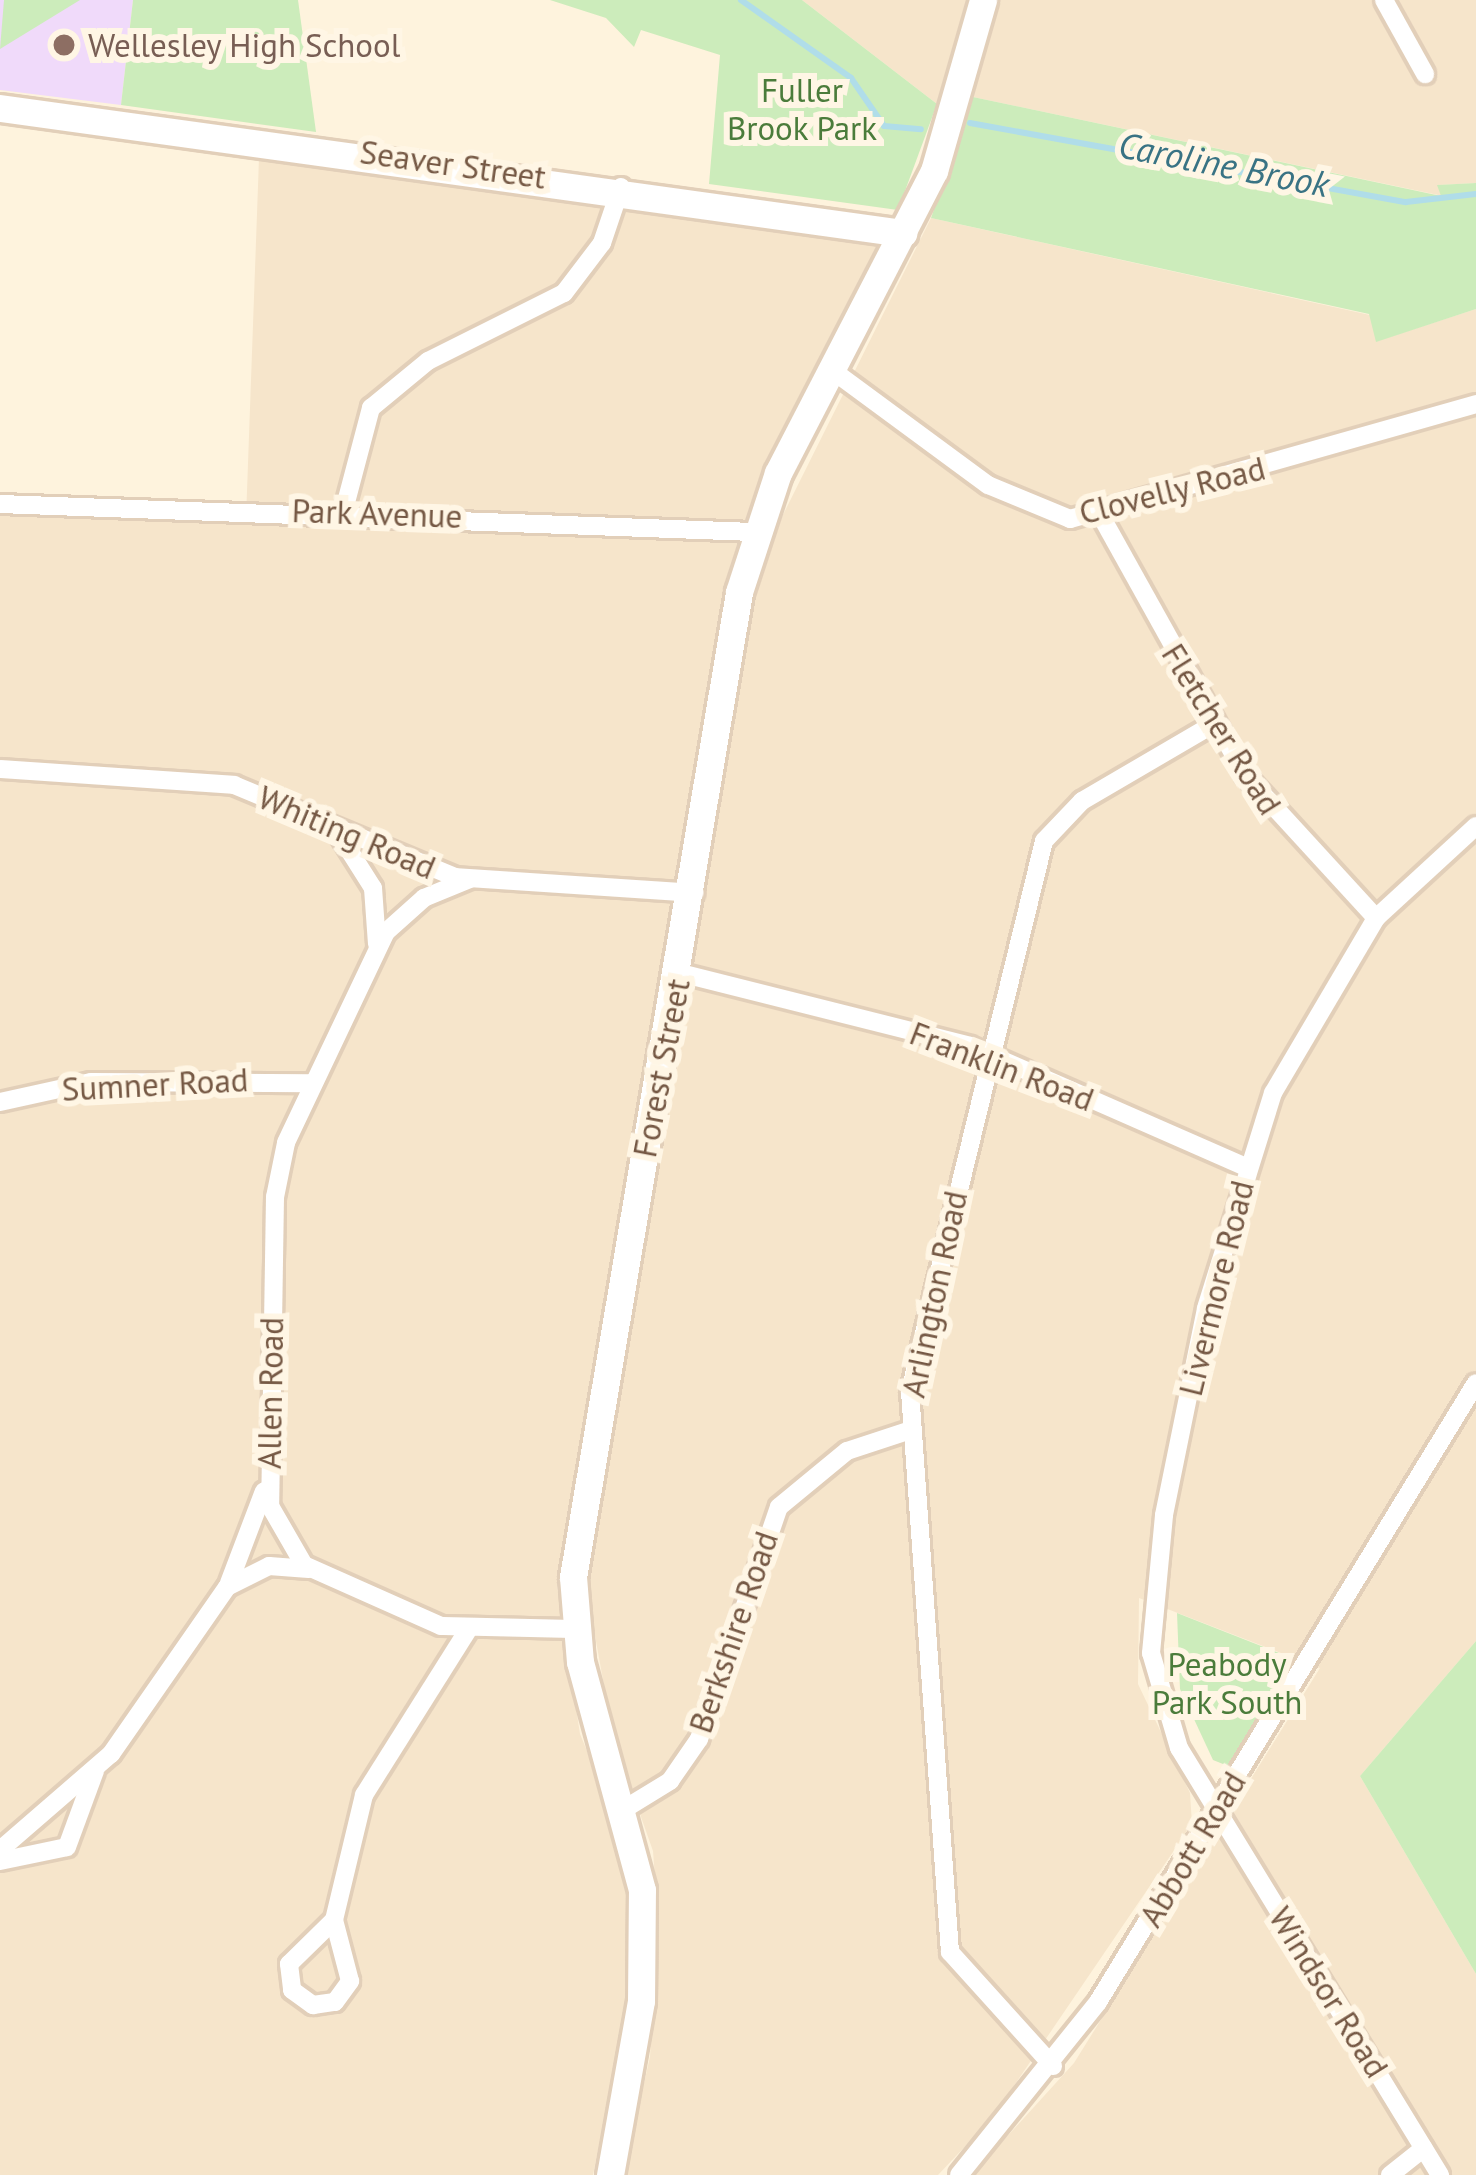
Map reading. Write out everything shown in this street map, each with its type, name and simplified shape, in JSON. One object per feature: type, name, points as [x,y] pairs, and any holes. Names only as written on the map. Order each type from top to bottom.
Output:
[{"type":"street","name":"Forest Street","points":[[610,2175],[643,1980],[626,1808],[575,1628],[576,1544],[695,892],[754,532],[939,156],[983,0]]},
{"type":"street","points":[[1384,0],[1425,74]]},
{"type":"street","name":"Seaver Street","points":[[0,108],[621,188],[903,233]]},
{"type":"street","points":[[344,511],[371,408],[428,361],[564,293],[602,243],[621,188]]},
{"type":"street","name":"Clovelly Road","points":[[832,370],[1015,500],[1059,517],[1101,515],[1476,404]]},
{"type":"street","name":"Park Avenue","points":[[0,504],[344,511],[754,532]]},
{"type":"street","name":"Fletcher Road","points":[[1101,515],[1212,725],[1292,836],[1376,918]]},
{"type":"street","name":"Arlington Road","points":[[1053,2066],[950,1952],[908,1431],[989,1054],[1051,829],[1212,725]]},
{"type":"street","name":"Whiting Road","points":[[0,769],[234,785],[470,879],[695,892]]},
{"type":"street","name":"Allen Road","points":[[332,824],[373,888],[376,947]]},
{"type":"street","name":"Livermore Road","points":[[1215,1811],[1168,1726],[1152,1628],[1171,1477],[1246,1167],[1304,1028],[1376,918],[1476,826]]},
{"type":"street","name":"Allen Road","points":[[310,1569],[279,1531],[268,1475],[274,1197],[312,1083],[376,947],[413,905],[470,879]]},
{"type":"street","name":"Franklin Road","points":[[680,973],[989,1054],[1246,1167]]},
{"type":"street","name":"Sumner Road","points":[[0,1102],[91,1082],[312,1083]]},
{"type":"street","name":"Abbott Road","points":[[959,2175],[1053,2066],[1476,1384]]},
{"type":"street","name":"Berkshire Road","points":[[626,1808],[670,1781],[700,1739],[779,1507],[847,1451],[908,1431]]},
{"type":"street","points":[[0,1850],[95,1772],[227,1587],[268,1475]]},
{"type":"street","points":[[227,1587],[269,1566],[310,1569],[468,1630],[575,1628]]},
{"type":"street","points":[[334,1920],[289,1964],[292,1990],[314,2005],[335,2002],[350,1981],[334,1920],[371,1778],[468,1630]]},
{"type":"street","points":[[0,1862],[68,1847],[95,1772]]},
{"type":"street","name":"Windsor Road","points":[[1215,1811],[1440,2175]]},
{"type":"street","points":[[1390,2175],[1424,2148]]},
{"type":"shaded area","name":"Wellesley High School","points":[[0,0],[133,0],[121,105],[0,90]]},
{"type":"shaded area","points":[[802,0],[968,0],[937,104]]},
{"type":"shaded area","points":[[995,0],[1476,0],[1476,183],[1438,185],[1443,196],[973,97]]},
{"type":"shaded area","points":[[259,158],[668,204],[891,245],[735,552],[557,1586],[580,1734],[624,1841],[635,1965],[593,2175],[0,2175],[0,514],[246,519]]},
{"type":"shaded area","points":[[931,218],[1370,315],[1377,341],[1476,309],[1476,1641],[1360,1776],[1476,1974],[1476,2175],[972,2175],[1074,2063],[1320,1668],[1139,1598],[1138,1684],[1190,1793],[1192,1824],[992,2118],[938,2175],[623,2175],[650,2057],[658,1918],[653,1851],[614,1740],[583,1570],[755,571]]},
{"type":"green space","points":[[4,0],[80,0],[0,49]]},
{"type":"green space","points":[[133,0],[298,0],[316,132],[121,105]]},
{"type":"green space","name":"Fuller Brook Park","points":[[550,0],[802,0],[937,104],[898,210],[709,184],[720,55],[641,30],[634,47],[606,18]]},
{"type":"green space","name":"Fuller Brook Park","points":[[973,97],[1441,196],[1437,185],[1476,183],[1476,309],[1376,342],[1369,314],[931,218]]},
{"type":"green space","name":"Peabody Park South","points":[[1177,1613],[1297,1660],[1228,1766],[1213,1760],[1180,1689]]},
{"type":"green space","points":[[1476,1641],[1476,1974],[1360,1776]]},
{"type":"waterway","name":"Caroline Brook","points":[[741,0],[851,78],[884,126],[921,129]]},
{"type":"waterway","name":"Caroline Brook","points":[[970,123],[1406,202],[1476,194]]},
{"type":"place","name":"Wellesley High School","points":[[64,45]]}]
